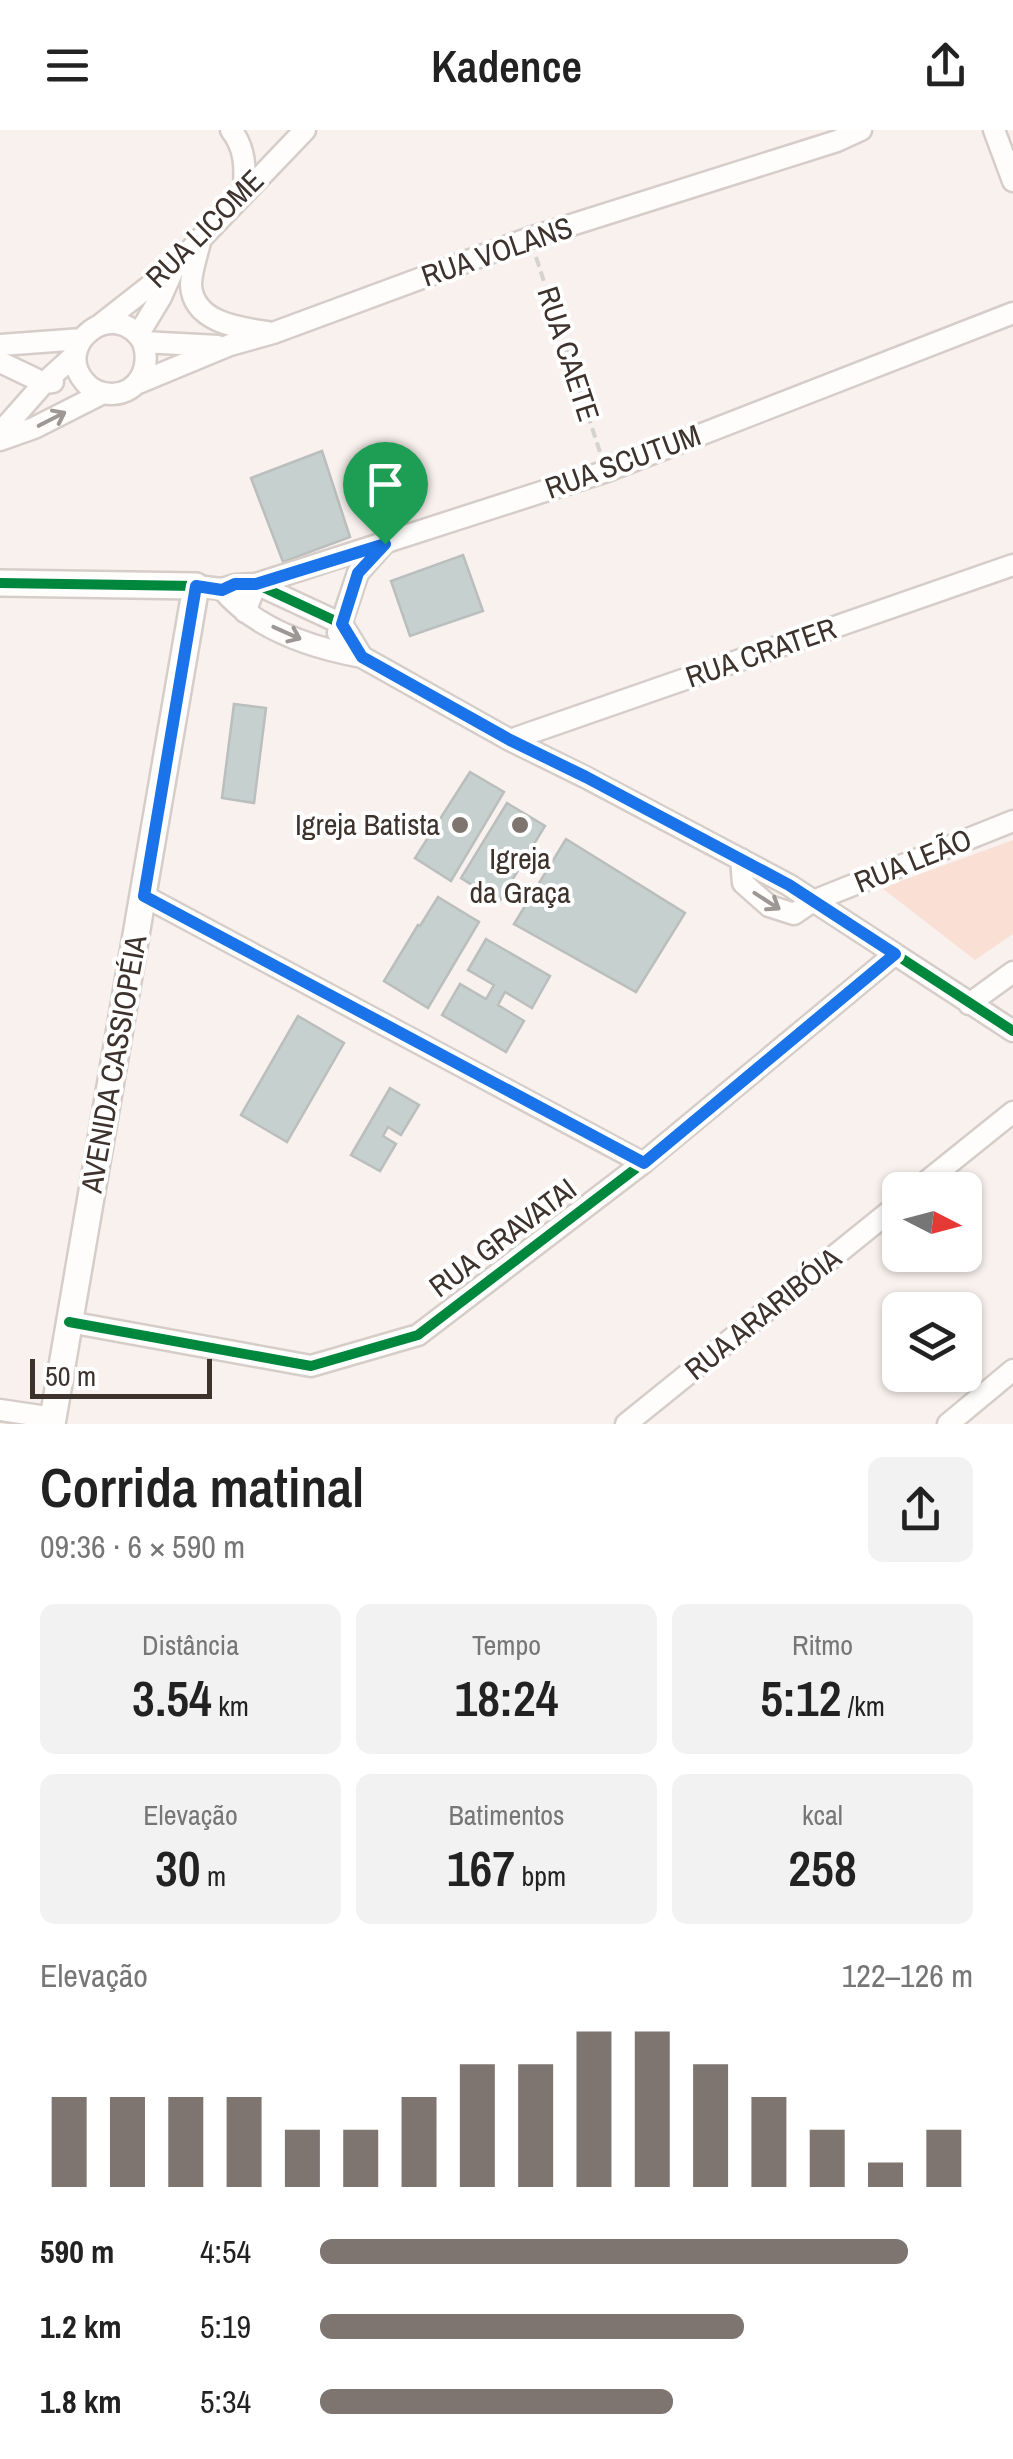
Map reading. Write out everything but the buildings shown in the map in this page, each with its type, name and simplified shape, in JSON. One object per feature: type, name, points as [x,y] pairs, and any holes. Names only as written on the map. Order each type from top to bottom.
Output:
[{"type":"street","points":[[231,130],[241,142],[244,191]]},
{"type":"street","name":"RUA LICOME","points":[[101,324],[175,266],[304,130]]},
{"type":"street","name":"RUA VOLANS","points":[[136,384],[230,345],[274,333],[530,238],[837,141],[861,130]]},
{"type":"street","points":[[994,130],[1013,181]]},
{"type":"street","points":[[201,238],[191,286],[200,310],[230,327],[274,333]]},
{"type":"street","points":[[79,346],[78,371],[95,390],[114,394],[136,384],[146,363],[140,339],[175,266]]},
{"type":"street","name":"RUA SCUTUM","points":[[209,588],[256,584],[607,471],[1013,313]]},
{"type":"street","points":[[0,436],[90,330],[101,324],[121,324],[140,339],[195,346],[230,345]]},
{"type":"street","points":[[0,345],[79,346]]},
{"type":"street","points":[[0,362],[44,383],[82,379]]},
{"type":"street","points":[[0,436],[34,428],[103,393]]},
{"type":"street","points":[[328,651],[342,624],[358,573],[385,544]]},
{"type":"street","name":"RUA CRATER","points":[[510,740],[1013,566]]},
{"type":"street","points":[[0,583],[209,588],[283,632],[328,651],[362,657],[510,740]]},
{"type":"street","points":[[244,612],[256,584],[342,624],[362,657]]},
{"type":"street","name":"AVENIDA CASSIOPÉIA","points":[[53,1421],[144,896],[209,588]]},
{"type":"street","name":"RUA LEÃO","points":[[510,740],[741,858],[743,883],[769,906],[794,914],[814,901],[1013,821]]},
{"type":"street","points":[[144,896],[644,1163]]},
{"type":"street","points":[[814,901],[1013,1031]]},
{"type":"street","name":"RUA GRAVATAI","points":[[69,1322],[311,1366],[418,1335],[644,1163],[895,954]]},
{"type":"street","points":[[970,1004],[1013,972]]},
{"type":"street","points":[[938,1172],[1013,1112]]},
{"type":"street","name":"RUA ARARIBÓIA","points":[[626,1424],[882,1218]]},
{"type":"street","points":[[948,1424],[1013,1370]]},
{"type":"street","points":[[0,1410],[53,1421]]},
{"type":"shaded area","points":[[1013,840],[1013,934],[975,960],[882,888]]},
{"type":"cycle path","points":[[0,583],[222,589],[256,584],[342,624],[362,657],[510,740],[789,885],[1013,1031]]},
{"type":"cycle path","points":[[69,1322],[311,1366],[418,1335],[643,1163],[895,954]]},
{"type":"place","name":"Igreja Batista","points":[[460,825]]},
{"type":"place","name":"Igreja da Graça","points":[[520,825]]},
{"type":"route","points":[[385,544],[358,573],[342,624],[362,657],[510,740],[741,858],[895,954],[644,1163],[144,896],[196,586],[222,590],[235,584],[256,584],[385,544]]}]
